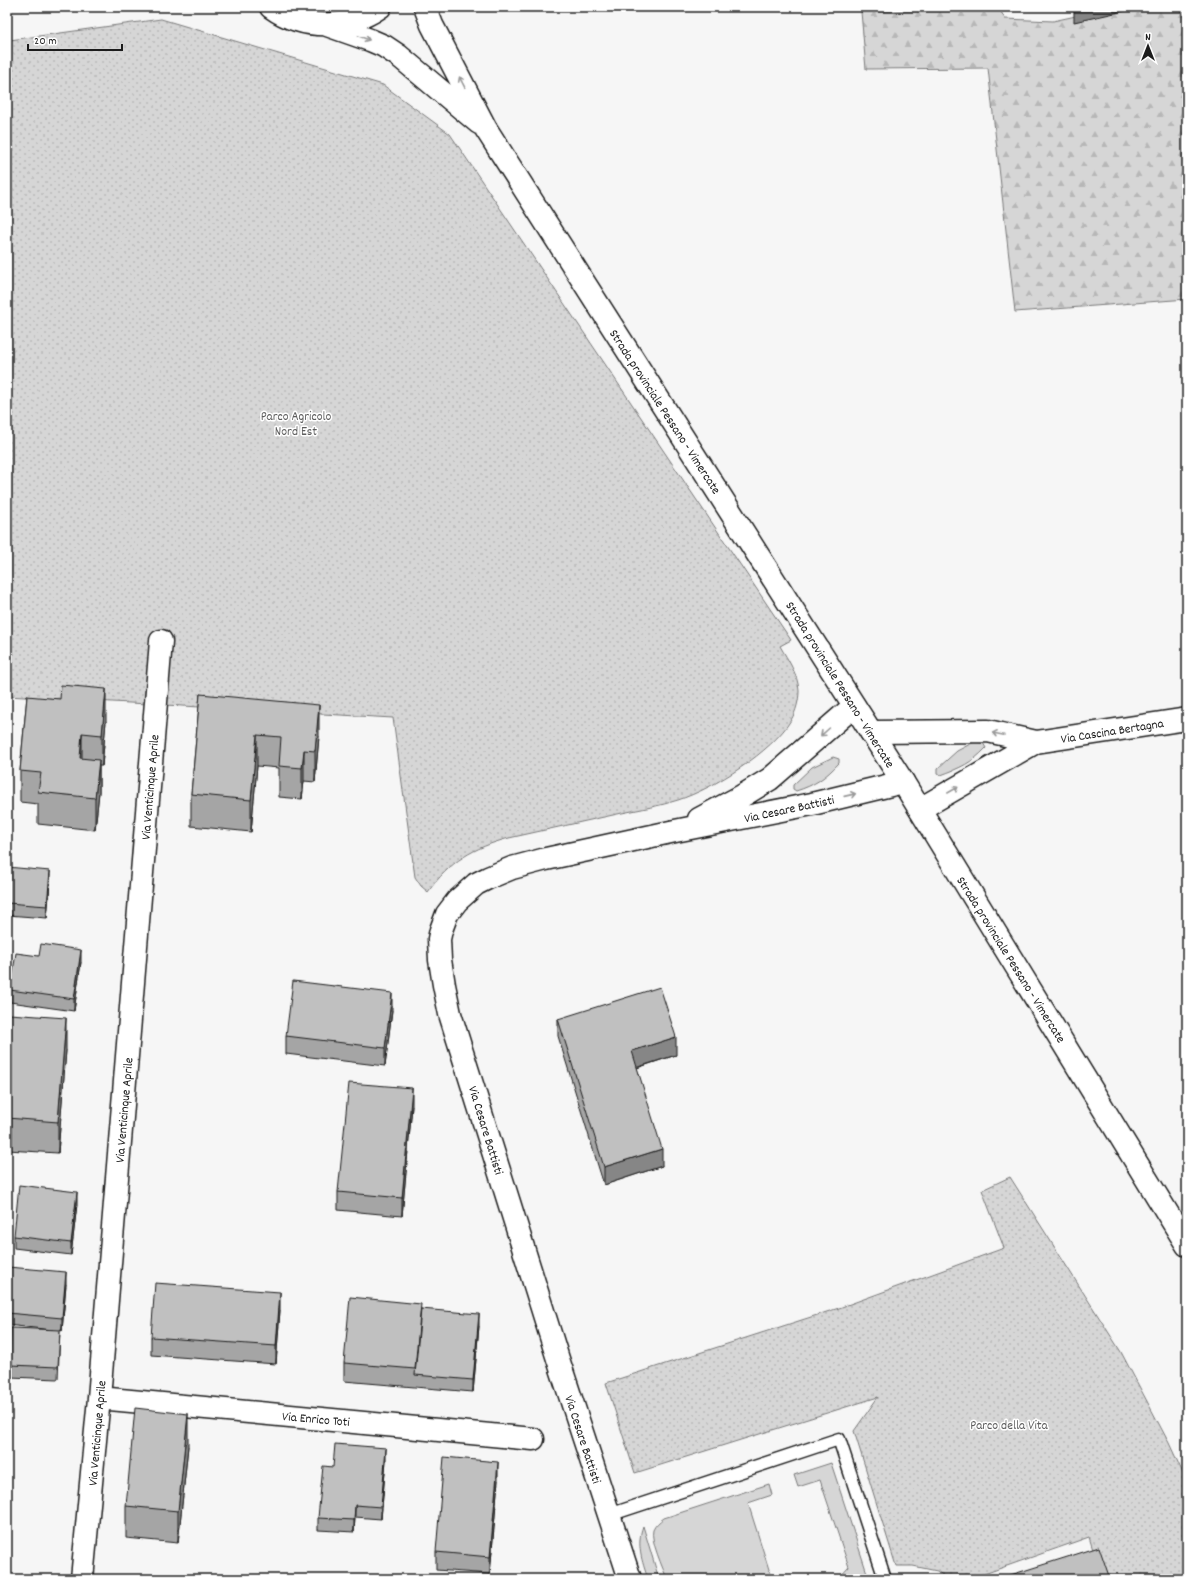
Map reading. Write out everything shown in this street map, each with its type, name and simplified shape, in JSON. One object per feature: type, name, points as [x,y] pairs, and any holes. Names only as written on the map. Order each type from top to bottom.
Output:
[{"type":"street","points":[[268,8],[285,16],[306,22],[328,24],[353,20],[380,7]]},
{"type":"street","name":"Strada provinciale Pessano - Vimercate","points":[[425,7],[432,24],[486,129],[920,809],[1187,1245]]},
{"type":"street","name":"Strada provinciale Pessano - Vimercate","points":[[328,24],[384,46],[399,56],[486,129]]},
{"type":"street","name":"Via Venticinque Aprile","points":[[82,1579],[99,1398],[161,642]]},
{"type":"street","name":"Via Cesare Battisti","points":[[675,831],[742,796],[770,779],[854,706]]},
{"type":"street","name":"Via Cascina Bertagna","points":[[920,809],[1036,742],[1187,719]]},
{"type":"street","name":"Via Cascina Bertagna","points":[[871,732],[988,731],[1036,742]]},
{"type":"street","name":"Via Cesare Battisti","points":[[630,1579],[556,1352],[450,1014],[441,972],[439,950],[439,939],[447,914],[457,901],[476,884],[512,868],[546,859],[675,831],[812,804],[903,782]]},
{"type":"street","name":"Via Enrico Toti","points":[[99,1398],[533,1439]]},
{"type":"lane","points":[[609,1515],[838,1439],[885,1579]]},
{"type":"green space","points":[[1117,7],[1187,7],[1187,299],[1015,312],[988,68],[866,69],[861,12],[999,8],[1005,19],[1053,21]]},
{"type":"green space","name":"Parco Agricolo Nord Est","points":[[161,19],[383,85],[450,134],[791,640],[780,646],[797,679],[799,691],[797,706],[793,717],[782,732],[757,756],[741,768],[708,787],[678,800],[657,806],[509,838],[484,846],[463,857],[454,864],[436,881],[428,892],[421,886],[415,877],[393,718],[7,696],[7,26],[10,40]]},
{"type":"green space","points":[[974,742],[983,743],[986,748],[976,758],[954,770],[941,775],[938,773],[938,768],[957,751]]},
{"type":"green space","points":[[833,757],[839,759],[839,763],[824,777],[803,789],[796,791],[793,789],[793,785],[812,767]]},
{"type":"green space","name":"Parco della Vita","points":[[1010,1177],[1121,1352],[1169,1443],[1187,1482],[1187,1579],[1102,1579],[1089,1537],[970,1579],[948,1579],[937,1571],[913,1566],[896,1566],[854,1431],[878,1397],[635,1473],[606,1383],[839,1308],[1004,1248],[982,1190]]},
{"type":"green space","points":[[831,1463],[867,1573],[859,1579],[838,1579],[849,1567],[820,1480],[798,1487],[794,1475]]},
{"type":"green space","points":[[769,1484],[772,1495],[748,1503],[772,1579],[667,1579],[653,1540],[653,1530],[659,1522],[664,1518]]},
{"type":"green space","points":[[643,1526],[659,1579],[648,1579],[644,1566],[640,1546]]},
{"type":"building","points":[[61,685],[106,689],[102,735],[82,733],[80,758],[99,760],[95,798],[38,792],[41,773],[20,771],[27,696],[60,699]]},
{"type":"building","points":[[200,694],[319,705],[315,751],[304,750],[302,768],[279,766],[281,737],[257,735],[251,800],[191,794]]},
{"type":"building","points":[[7,867],[50,871],[47,906],[7,903]]},
{"type":"building","points":[[41,944],[81,950],[74,999],[10,990],[16,953],[39,956]]},
{"type":"building","points":[[293,981],[392,993],[385,1048],[286,1036]]},
{"type":"building","points":[[660,987],[676,1037],[632,1051],[662,1149],[604,1167],[558,1019]]},
{"type":"building","points":[[9,1014],[66,1018],[58,1122],[7,1118],[7,1037]]},
{"type":"building","points":[[349,1083],[412,1088],[402,1198],[338,1192]]},
{"type":"building","points":[[19,1185],[77,1192],[71,1243],[14,1236]]},
{"type":"building","points":[[8,1267],[66,1272],[62,1318],[7,1313]]},
{"type":"building","points":[[155,1283],[280,1292],[276,1346],[151,1337]]},
{"type":"building","points":[[350,1297],[421,1304],[415,1369],[344,1363]]},
{"type":"building","points":[[421,1309],[479,1314],[473,1380],[415,1375]]},
{"type":"building","points":[[11,1328],[60,1330],[58,1367],[10,1365]]},
{"type":"building","points":[[135,1408],[188,1414],[178,1511],[126,1506]]},
{"type":"building","points":[[335,1444],[386,1448],[381,1507],[355,1505],[354,1520],[318,1518],[323,1466],[333,1467]]},
{"type":"building","points":[[444,1457],[498,1462],[490,1557],[436,1552]]},
{"type":"building","points":[[1099,1547],[1110,1579],[998,1579]]}]
